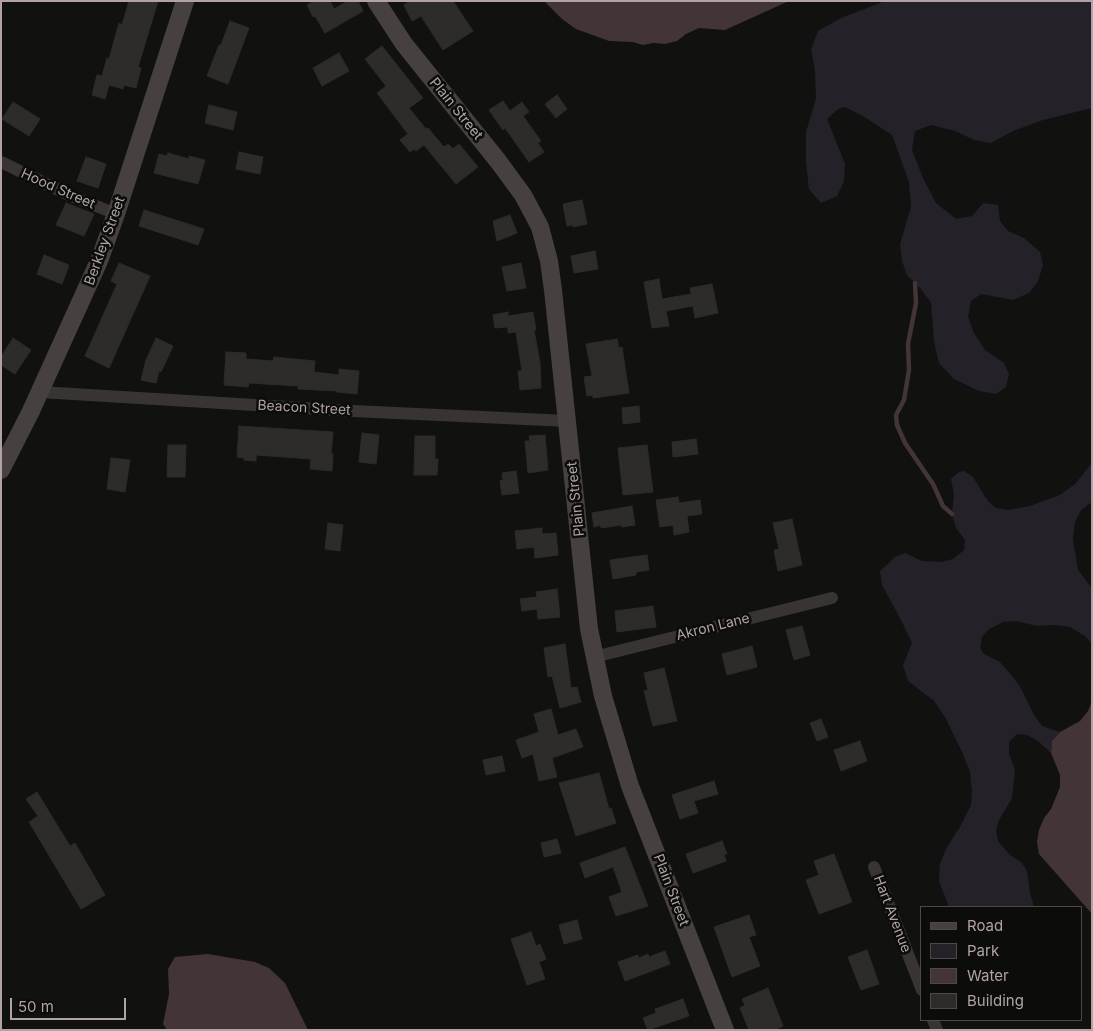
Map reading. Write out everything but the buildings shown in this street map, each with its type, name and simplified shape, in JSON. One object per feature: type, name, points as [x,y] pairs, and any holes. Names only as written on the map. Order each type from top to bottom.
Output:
[{"type":"main road","name":"Berkley Street","points":[[1,470],[40,392],[86,291],[116,214],[185,1]]},
{"type":"main road","name":"Plain Street","points":[[376,1],[404,44],[523,194],[533,210],[540,227],[548,261],[568,421],[589,629],[594,657],[603,696],[630,786],[725,1030]]},
{"type":"street","name":"Hood Street","points":[[1,162],[69,195],[116,214]]},
{"type":"street","name":"Beacon Street","points":[[40,392],[353,411],[568,421]]},
{"type":"street","name":"Akron Lane","points":[[594,657],[832,598]]},
{"type":"street","name":"Hart Avenue","points":[[874,866],[920,985]]},
{"type":"green space","points":[[885,1],[1092,1],[1092,108],[1043,120],[1013,131],[991,143],[974,140],[955,131],[931,125],[915,131],[912,150],[923,178],[936,203],[956,219],[972,216],[983,203],[998,205],[1000,221],[1008,231],[1024,238],[1040,252],[1043,265],[1038,281],[1029,293],[1013,300],[981,294],[971,301],[968,317],[974,333],[985,350],[1004,363],[1009,374],[1006,387],[996,394],[979,391],[954,379],[939,363],[934,341],[931,303],[921,289],[907,275],[902,261],[900,244],[911,207],[909,182],[892,135],[845,107],[838,109],[827,119],[845,164],[844,181],[837,196],[821,203],[809,189],[806,163],[806,132],[816,99],[815,71],[811,49],[818,31],[841,18]]},
{"type":"green space","points":[[1092,463],[1092,502],[1081,510],[1075,522],[1073,539],[1078,570],[1092,588],[1092,644],[1085,636],[1070,627],[1054,625],[1037,626],[1016,621],[1003,622],[988,630],[982,637],[980,648],[984,654],[1000,662],[1014,678],[1042,726],[1060,732],[1052,741],[1051,753],[1038,741],[1027,735],[1017,734],[1009,742],[1009,754],[1015,770],[1012,798],[999,820],[996,830],[998,841],[1010,855],[1021,862],[1027,871],[1034,906],[949,906],[939,881],[940,864],[946,849],[971,805],[970,772],[945,717],[934,701],[908,681],[903,665],[912,643],[882,585],[880,571],[895,557],[905,553],[922,561],[941,562],[953,559],[964,550],[965,540],[956,528],[952,514],[954,495],[951,479],[959,472],[964,471],[973,477],[988,501],[996,508],[1008,510],[1030,506],[1060,495],[1075,484]]},
{"type":"water","points":[[544,1],[789,1],[725,30],[699,28],[677,41],[665,44],[653,43],[643,45],[633,42],[609,41],[576,29],[562,19]]},
{"type":"water","points":[[1092,701],[1092,914],[1039,854],[1037,842],[1044,818],[1051,809],[1060,787],[1060,775],[1051,753],[1052,741],[1060,732],[1080,721],[1088,711]]},
{"type":"water","points":[[208,954],[255,962],[269,968],[285,983],[308,1030],[167,1030],[163,1024],[169,994],[168,969],[175,957]]},
{"type":"waterway","points":[[915,283],[916,303],[908,344],[909,370],[904,400],[896,415],[897,425],[905,443],[933,484],[943,506],[952,514]]}]
